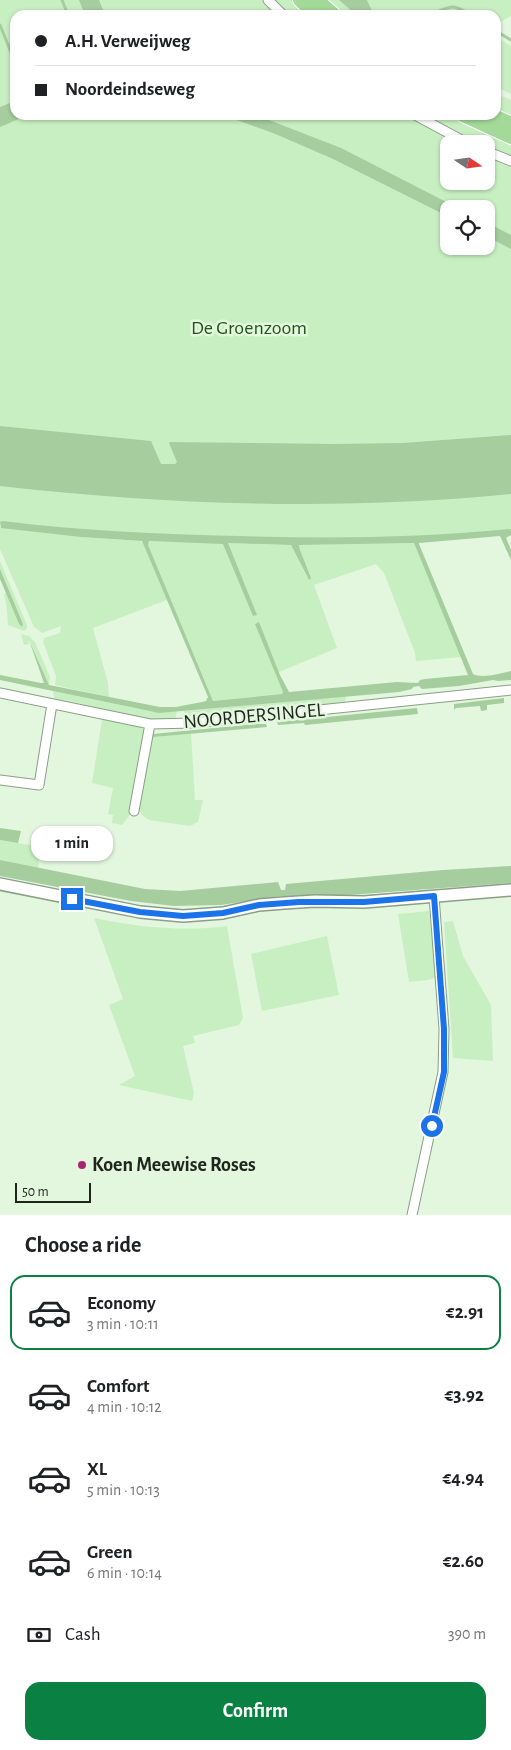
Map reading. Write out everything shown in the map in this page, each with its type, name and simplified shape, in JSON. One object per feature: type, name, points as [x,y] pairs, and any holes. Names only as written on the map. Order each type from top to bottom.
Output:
[{"type":"main road","points":[[300,0],[311,10]]},
{"type":"main road","points":[[317,0],[328,10]]},
{"type":"main road","points":[[474,120],[511,137]]},
{"type":"street","points":[[268,0],[278,10]]},
{"type":"street","points":[[424,120],[452,135]]},
{"type":"street","points":[[495,155],[511,161]]},
{"type":"street","name":"NOORDERSINGEL","points":[[0,693],[150,724],[194,723],[511,690]]},
{"type":"street","points":[[0,780],[39,785],[52,704]]},
{"type":"street","points":[[134,812],[150,724]]},
{"type":"street","points":[[0,884],[140,912],[183,916],[223,913],[259,905],[299,902],[364,902],[511,890]]},
{"type":"street","points":[[412,1215],[444,1072],[444,1029],[434,896]]},
{"type":"green space","name":"De Groenzoom","points":[[0,0],[263,0],[273,10],[10,10],[10,120],[416,120],[444,135],[440,135],[440,190],[495,190],[495,159],[511,165],[511,533],[284,541],[128,537],[0,524]]},
{"type":"green space","points":[[275,0],[297,0],[308,10],[285,10]]},
{"type":"green space","points":[[322,0],[339,0],[350,10],[333,10]]},
{"type":"green space","points":[[367,0],[511,0],[511,16],[501,22],[501,10],[372,10]]},
{"type":"green space","points":[[501,40],[511,46],[511,94],[501,89]]},
{"type":"green space","points":[[501,96],[511,100],[511,121],[501,117]]},
{"type":"green space","points":[[434,120],[468,120],[511,140],[511,156],[495,150],[495,135],[463,135]]},
{"type":"green space","points":[[0,527],[81,537],[140,541],[143,543],[167,600],[93,628],[108,683],[109,697],[55,685],[56,676],[43,642],[44,638],[60,633],[61,626],[42,633],[34,627],[0,549]]},
{"type":"green space","points":[[149,541],[223,543],[239,572],[228,543],[291,545],[308,579],[299,545],[414,543],[461,657],[416,661],[415,653],[384,573],[376,564],[314,585],[337,648],[279,672],[258,622],[283,692],[282,694],[213,701],[148,545]]},
{"type":"green space","points":[[0,561],[27,625],[24,631],[8,625],[4,594],[6,593],[20,626],[23,624],[0,569]]},
{"type":"green space","points":[[21,634],[29,636],[35,642],[50,677],[49,685],[30,641],[28,641],[29,644],[24,645]]},
{"type":"green space","points":[[53,691],[153,712],[177,711],[175,720],[147,719],[85,708],[83,704],[64,700],[59,702],[54,698]]},
{"type":"green space","points":[[346,696],[345,702],[207,718],[186,719],[184,711]]},
{"type":"green space","points":[[102,720],[126,722],[137,725],[145,731],[133,806],[129,816],[122,825],[112,823],[113,815],[108,814],[113,788],[92,783]]},
{"type":"green space","points":[[191,733],[195,800],[203,800],[198,822],[190,826],[149,820],[139,810],[151,734],[153,737]]},
{"type":"green space","points":[[0,840],[41,847],[38,869],[0,860]]},
{"type":"green space","points":[[429,911],[437,977],[409,982],[398,914]]},
{"type":"green space","points":[[94,918],[160,928],[194,929],[227,926],[243,1018],[239,1025],[193,1036],[195,1043],[183,1046],[194,1093],[192,1101],[119,1085],[135,1076],[109,1005],[123,999]]},
{"type":"green space","points":[[453,921],[463,956],[491,1005],[493,1061],[453,1058],[444,922]]},
{"type":"green space","points":[[327,936],[339,995],[262,1011],[251,954]]},
{"type":"shaded area","points":[[79,0],[99,0],[103,10],[83,10]]},
{"type":"shaded area","points":[[339,0],[367,0],[372,10],[350,10]]},
{"type":"shaded area","points":[[10,103],[10,120],[16,120],[0,127],[0,107]]},
{"type":"shaded area","points":[[237,120],[269,120],[341,148],[442,200],[440,200],[440,212],[331,158]]},
{"type":"shaded area","points":[[495,227],[511,235],[511,249],[495,241]]},
{"type":"shaded area","points":[[0,426],[151,441],[161,464],[175,464],[177,462],[170,442],[403,443],[511,435],[511,494],[383,503],[255,504],[127,498],[0,486]]},
{"type":"shaded area","points":[[0,522],[149,533],[306,537],[409,536],[511,529],[511,535],[506,538],[511,550],[511,560],[500,536],[419,544],[473,674],[487,676],[511,671],[511,680],[493,680],[459,686],[422,689],[419,686],[399,692],[159,713],[0,680],[0,675],[44,683],[29,640],[49,685],[160,707],[176,707],[202,702],[206,701],[208,697],[142,541],[81,537],[1,528]],"holes":[[[149,541],[223,544],[253,616],[257,615],[228,543],[291,545],[309,580],[311,578],[299,545],[414,543],[468,675],[425,679],[420,680],[418,683],[397,682],[289,692],[280,675],[259,622],[255,624],[283,692],[282,694],[213,701],[148,545]]]},
{"type":"shaded area","points":[[0,569],[23,624],[22,627],[0,579]]},
{"type":"shaded area","points":[[504,698],[504,703],[487,705],[487,710],[481,711],[480,706],[456,708],[454,710],[454,704]]},
{"type":"shaded area","points":[[417,708],[418,714],[305,725],[304,723],[278,725],[277,722]]},
{"type":"shaded area","points":[[266,724],[267,727],[153,737],[153,734]]},
{"type":"shaded area","points":[[0,828],[21,831],[18,843],[0,840]]},
{"type":"shaded area","points":[[0,860],[145,889],[180,891],[278,882],[281,890],[285,890],[286,884],[511,866],[511,883],[349,895],[281,896],[221,905],[174,906],[131,901],[0,876]]},
{"type":"waterway","points":[[62,0],[66,10]]},
{"type":"waterway","points":[[441,10],[450,7],[462,10]]},
{"type":"waterway","points":[[0,25],[10,50]]},
{"type":"waterway","points":[[501,34],[511,40]]},
{"type":"place","name":"Koen Meewise Roses","points":[[82,1165]]},
{"type":"route","points":[[72,899],[140,912],[183,916],[223,913],[259,905],[315,901],[364,902],[434,896],[444,1029],[444,1072],[432,1126]]}]
